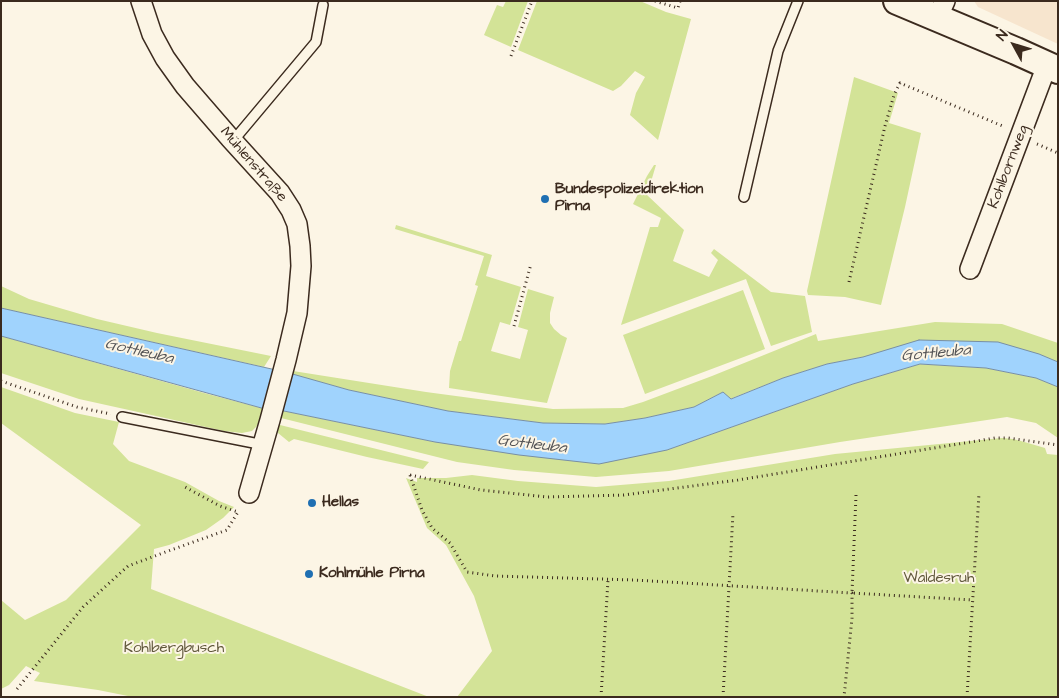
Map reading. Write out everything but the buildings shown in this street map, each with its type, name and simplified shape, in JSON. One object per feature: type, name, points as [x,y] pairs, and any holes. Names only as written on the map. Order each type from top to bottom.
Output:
[{"type":"main road","points":[[897,1],[941,10],[1016,51],[1053,68]]},
{"type":"street","name":"Mühlenstraße","points":[[141,1],[152,34],[165,58],[185,86],[280,194],[291,210],[297,224],[301,266],[296,313],[264,445],[248,493]]},
{"type":"street","name":"Kohlbornweg","points":[[970,269],[1021,134],[1053,68]]},
{"type":"lane","points":[[744,197],[778,51],[798,1]]},
{"type":"lane","points":[[233,141],[316,42],[324,5]]},
{"type":"lane","points":[[122,416],[264,445]]},
{"type":"path","points":[[511,56],[532,1]]},
{"type":"path","points":[[655,1],[678,8],[680,1]]},
{"type":"path","points":[[849,282],[886,126],[894,95],[900,83],[1021,134]]},
{"type":"path","points":[[514,326],[531,264]]},
{"type":"path","points":[[1,381],[77,406],[122,416]]},
{"type":"path","points":[[973,600],[729,586],[495,576],[467,572],[450,543],[432,528],[422,510],[410,475],[481,490],[547,498],[624,495],[738,480],[995,438],[1058,445]]},
{"type":"path","points":[[17,689],[83,607],[128,566],[227,530],[238,512],[220,506],[185,487]]},
{"type":"path","points":[[967,697],[979,494]]},
{"type":"path","points":[[844,697],[852,618],[856,495]]},
{"type":"path","points":[[723,697],[733,513]]},
{"type":"path","points":[[601,697],[608,580]]},
{"type":"shaded area","points":[[974,1],[1058,1],[1058,44],[978,7]]},
{"type":"green space","points":[[506,1],[528,1],[511,47],[484,35],[497,5],[503,7]]},
{"type":"green space","points":[[537,1],[640,1],[666,12],[691,19],[658,140],[630,115],[636,93],[645,77],[635,71],[621,86],[613,91],[518,50]]},
{"type":"green space","points":[[854,77],[898,93],[889,123],[921,133],[881,305],[845,297],[808,295],[807,291]]},
{"type":"green space","points":[[654,165],[656,165],[647,195],[684,230],[673,261],[709,277],[718,260],[711,253],[714,249],[771,292],[805,296],[812,332],[771,346],[746,279],[621,325],[650,227],[658,227],[661,218],[633,204]]},
{"type":"green space","points":[[396,225],[492,255],[486,276],[521,287],[510,325],[500,322],[491,351],[520,359],[528,330],[518,327],[528,289],[554,297],[550,313],[550,323],[554,329],[567,338],[547,403],[449,388],[450,371],[478,286],[475,285],[484,256],[395,229]]},
{"type":"green space","points":[[1,286],[29,299],[97,319],[271,356],[264,367],[1,308]]},
{"type":"green space","points":[[743,290],[765,349],[645,394],[623,335]]},
{"type":"green space","points":[[935,322],[1002,324],[1058,343],[1058,362],[1038,354],[863,357],[827,364],[783,378],[730,399],[723,392],[694,407],[645,418],[605,424],[543,423],[448,411],[349,390],[292,374],[293,371],[426,392],[553,409],[623,408],[712,376],[816,334],[818,341]]},
{"type":"green space","points":[[1,336],[265,409],[256,427],[252,431],[242,433],[224,431],[79,399],[1,373]]},
{"type":"green space","points":[[920,364],[986,368],[1036,378],[1058,387],[1058,438],[1036,423],[1007,417],[840,442],[669,471],[596,477],[514,470],[457,462],[277,417],[279,410],[435,442],[667,450],[853,384]]},
{"type":"green space","name":"Kohlbergbusch","points":[[1,387],[75,413],[119,422],[113,444],[129,461],[185,482],[234,507],[223,518],[206,530],[154,549],[151,589],[429,697],[133,697],[34,681],[40,673],[26,666],[9,685],[1,689],[1,600],[25,620],[66,600],[141,525],[1,423]]},
{"type":"green space","points":[[276,424],[429,462],[423,469],[294,439],[289,442],[278,433]]},
{"type":"green space","name":"Waldesruh","points":[[1002,438],[1013,439],[1045,448],[1047,454],[1058,455],[1058,697],[457,697],[492,651],[474,596],[446,545],[427,528],[406,478],[417,482],[417,478],[446,478],[472,475],[518,481],[596,487],[669,481],[835,454]]},
{"type":"water","name":"Gottleuba","points":[[1,308],[276,370],[265,409],[1,336]]},
{"type":"water","name":"Gottleuba","points":[[919,340],[998,342],[1039,354],[1058,362],[1058,387],[1036,378],[986,368],[920,364],[853,384],[667,450],[599,464],[519,455],[435,442],[279,410],[289,373],[349,390],[448,411],[543,423],[605,424],[645,418],[694,407],[723,392],[731,399],[783,378],[827,364],[863,357]]},
{"type":"place","name":"Bundespolizeidirektion Pirna","points":[[545,199]]},
{"type":"place","name":"Hellas","points":[[312,503]]},
{"type":"place","name":"Kohlmühle Pirna","points":[[309,574]]}]
